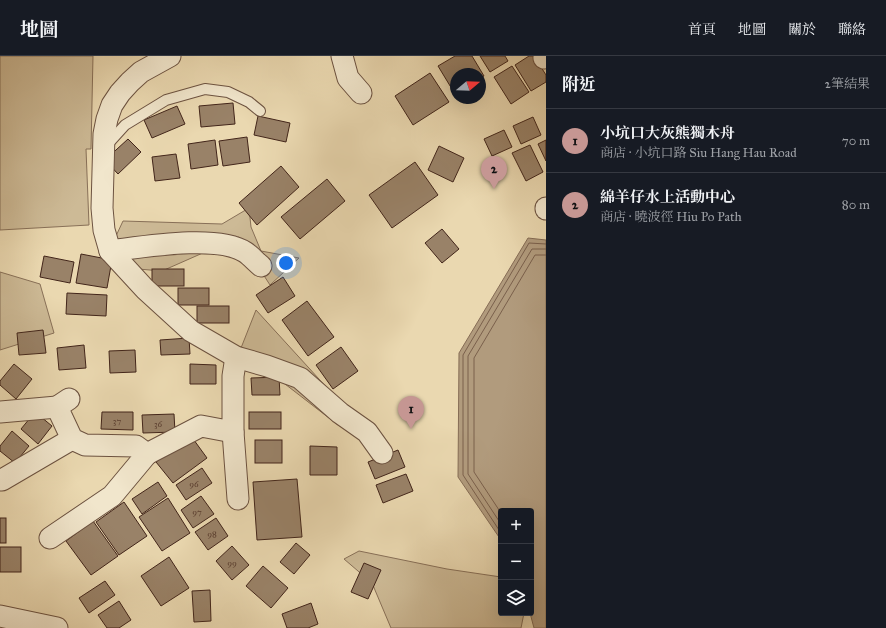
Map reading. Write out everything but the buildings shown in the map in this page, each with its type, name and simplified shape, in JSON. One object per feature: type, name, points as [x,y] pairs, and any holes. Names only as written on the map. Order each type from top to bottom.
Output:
[{"type":"street","points":[[170,56],[141,72],[130,82],[120,93],[112,106],[107,120],[103,149],[102,208],[104,230],[110,250],[145,289],[191,331],[236,357],[300,378],[340,413],[368,432],[382,453]]},
{"type":"street","points":[[342,56],[348,78],[361,93]]},
{"type":"street","points":[[110,250],[187,243],[220,244],[244,252],[261,266]]},
{"type":"street","points":[[236,357],[234,376],[233,432],[238,499]]},
{"type":"street","points":[[0,412],[63,403],[72,439]]},
{"type":"street","points":[[50,538],[112,496],[147,454],[201,426],[233,432]]},
{"type":"street","points":[[72,439],[85,445],[136,446],[147,454]]},
{"type":"street","points":[[0,480],[72,439]]},
{"type":"street","points":[[0,616],[57,628]]},
{"type":"lane","points":[[103,149],[125,125],[166,100],[199,90],[205,89],[228,92],[249,102],[260,111]]},
{"type":"shaded area","points":[[0,56],[93,56],[91,149],[86,149],[89,225],[0,230]]},
{"type":"shaded area","points":[[249,208],[251,227],[261,251],[299,258],[270,285],[239,237],[162,271],[102,266],[123,221],[222,224]]},
{"type":"shaded area","points":[[0,272],[40,284],[54,333],[0,350]]},
{"type":"shaded area","points":[[256,310],[329,390],[338,425],[241,348]]},
{"type":"shaded area","points":[[359,551],[447,569],[498,577],[498,616],[523,616],[521,628],[391,628],[372,583],[344,559]]},
{"type":"water","points":[[528,238],[546,240],[546,628],[534,628],[531,616],[534,616],[534,508],[498,508],[498,536],[458,477],[459,353]]},
{"type":"place","name":"綿羊仔水上活動中心","points":[[494,189]]},
{"type":"place","name":"小坑口大灰熊獨木舟","points":[[411,429]]}]
